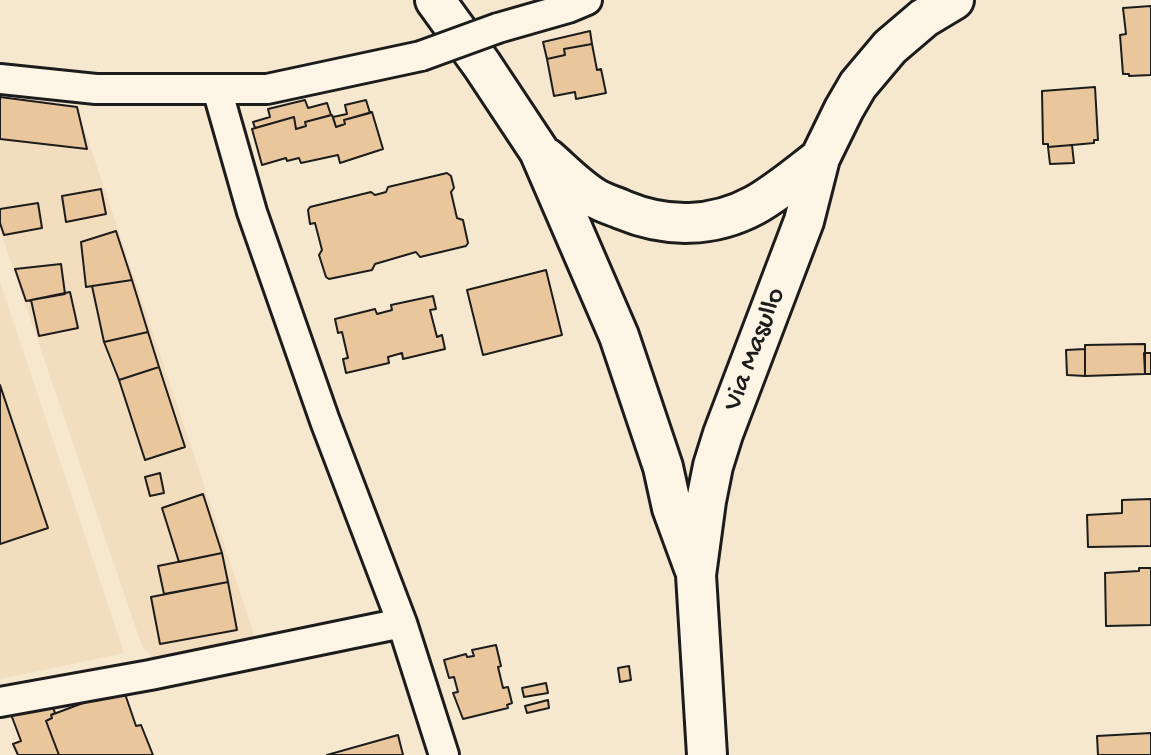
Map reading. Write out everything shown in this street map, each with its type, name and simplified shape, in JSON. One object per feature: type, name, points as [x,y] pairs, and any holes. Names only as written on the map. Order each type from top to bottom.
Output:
[{"type":"main road","points":[[435,0],[539,151],[619,336],[696,575]]},
{"type":"main road","name":"Via Masullo","points":[[707,755],[696,575],[706,501],[723,434],[804,221],[820,158],[858,85],[906,31],[954,0]]},
{"type":"main road","points":[[539,151],[595,198],[638,216],[660,222],[685,223],[707,222],[753,206],[820,158]]},
{"type":"street","points":[[0,79],[96,89],[267,89],[421,56],[587,0]]},
{"type":"street","points":[[217,89],[262,242],[325,421],[402,623],[444,755]]},
{"type":"street","points":[[0,702],[150,675],[402,623]]},
{"type":"shaded area","points":[[0,97],[77,107],[257,643],[163,661],[152,657],[142,646],[0,230]]},
{"type":"shaded area","points":[[0,282],[124,653],[0,679]]},
{"type":"building","points":[[1151,6],[1151,75],[1123,74],[1120,35],[1126,34],[1123,8]]},
{"type":"building","points":[[590,31],[592,44],[564,49],[565,55],[547,59],[543,42]]},
{"type":"building","points":[[592,44],[606,93],[576,99],[575,92],[554,96],[547,59],[565,55],[564,49]]},
{"type":"building","points":[[1095,87],[1098,140],[1094,143],[1048,147],[1048,144],[1043,144],[1042,91]]},
{"type":"building","points":[[0,97],[77,107],[87,149],[0,139]]},
{"type":"building","points":[[305,100],[308,108],[327,103],[331,115],[305,122],[306,126],[296,129],[294,117],[255,128],[253,122],[270,117],[268,109]]},
{"type":"building","points":[[366,100],[370,113],[344,120],[345,124],[336,127],[333,117],[347,114],[345,105]]},
{"type":"building","points":[[372,112],[383,149],[340,163],[338,155],[301,163],[299,158],[287,161],[286,158],[262,165],[252,129],[294,117],[296,129],[306,126],[305,122],[332,115],[336,127],[345,124],[344,120]]},
{"type":"building","points":[[1072,145],[1074,163],[1050,164],[1048,147]]},
{"type":"building","points":[[447,173],[454,188],[451,192],[457,218],[463,220],[466,246],[420,257],[416,252],[375,264],[372,270],[329,279],[326,277],[319,255],[322,250],[315,223],[310,224],[310,207],[371,192],[375,195],[386,192],[388,187]]},
{"type":"building","points":[[101,189],[106,214],[66,222],[62,196]]},
{"type":"building","points":[[38,203],[42,228],[4,235],[0,209]]},
{"type":"building","points":[[116,231],[132,280],[86,287],[81,242]]},
{"type":"building","points":[[61,264],[65,294],[26,301],[15,269]]},
{"type":"building","points":[[546,270],[562,335],[483,355],[467,290]]},
{"type":"building","points":[[132,280],[148,332],[104,342],[92,286]]},
{"type":"building","points":[[70,292],[78,328],[39,336],[31,300]]},
{"type":"building","points":[[433,296],[436,309],[430,310],[437,337],[442,335],[445,349],[403,359],[402,353],[388,357],[389,363],[346,373],[343,359],[348,358],[342,332],[338,333],[335,319],[375,309],[377,314],[392,310],[391,305]]},
{"type":"building","points":[[148,332],[159,367],[119,380],[104,342]]},
{"type":"building","points":[[1145,344],[1145,374],[1085,376],[1085,345]]},
{"type":"building","points":[[1085,349],[1085,376],[1067,375],[1066,350]]},
{"type":"building","points":[[1144,353],[1151,353],[1151,374],[1145,374]]},
{"type":"building","points":[[159,367],[185,447],[145,460],[119,380]]},
{"type":"building","points":[[0,385],[48,528],[0,544]]},
{"type":"building","points":[[160,473],[164,493],[150,496],[145,477]]},
{"type":"building","points":[[203,494],[222,553],[179,562],[162,508]]},
{"type":"building","points":[[1151,499],[1151,546],[1088,547],[1087,515],[1122,513],[1122,500]]},
{"type":"building","points":[[222,553],[228,582],[164,594],[158,566]]},
{"type":"building","points":[[1139,568],[1151,568],[1151,625],[1106,626],[1105,573],[1139,571]]},
{"type":"building","points":[[228,582],[237,630],[160,644],[151,597]]},
{"type":"building","points":[[496,645],[503,688],[508,687],[512,703],[507,705],[508,708],[463,719],[453,693],[458,692],[454,677],[449,678],[444,660],[466,654],[467,657],[474,656],[472,650]]},
{"type":"building","points":[[629,666],[631,680],[620,682],[618,668]]},
{"type":"building","points":[[546,683],[548,693],[524,697],[522,688]]},
{"type":"building","points":[[123,688],[136,726],[141,725],[153,755],[59,755],[46,721],[52,718],[51,715]]},
{"type":"building","points":[[548,700],[549,708],[527,713],[525,706]]},
{"type":"building","points":[[51,701],[55,713],[46,721],[59,755],[18,755],[13,744],[21,741],[9,709]]},
{"type":"building","points":[[1151,733],[1151,755],[1098,755],[1097,736]]},
{"type":"building","points":[[398,735],[403,755],[327,755]]}]
